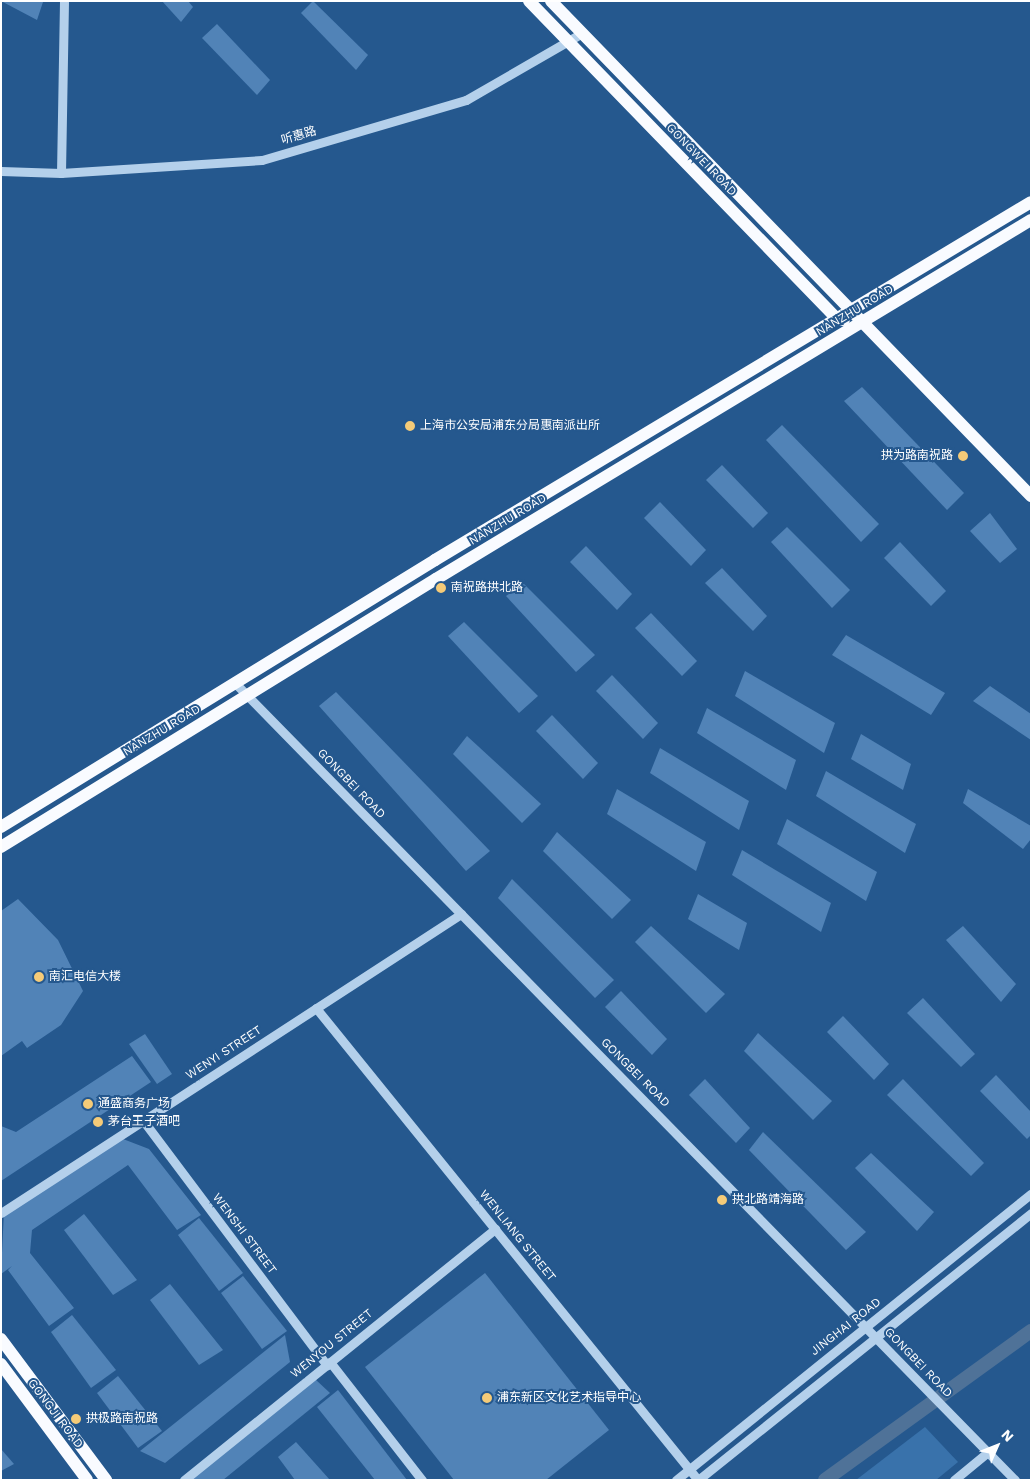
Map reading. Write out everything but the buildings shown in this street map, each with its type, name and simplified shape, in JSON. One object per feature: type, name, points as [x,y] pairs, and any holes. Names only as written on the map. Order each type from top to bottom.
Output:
[{"type":"main road","name":"GONGWEI ROAD","points":[[529,1],[837,319]]},
{"type":"main road","name":"GONGWEI ROAD","points":[[551,1],[1031,496]]},
{"type":"main road","name":"NANZHU ROAD","points":[[1,827],[435,560],[1031,202]]},
{"type":"main road","name":"NANZHU ROAD","points":[[1,847],[1031,220]]},
{"type":"main road","points":[[837,319],[862,323]]},
{"type":"main road","name":"GONGJI ROAD","points":[[1,1339],[106,1480]]},
{"type":"main road","name":"GONGJI ROAD","points":[[1,1364],[87,1480]]},
{"type":"street","points":[[61,173],[64,1]]},
{"type":"street","name":"听惠路","points":[[1,171],[61,173],[262,160],[466,100],[582,33]]},
{"type":"street","name":"GONGBEI ROAD","points":[[236,684],[1015,1480]]},
{"type":"street","name":"WENYI STREET","points":[[1,1213],[142,1119],[461,914]]},
{"type":"street","name":"WENLIANG STREET","points":[[316,1008],[698,1480]]},
{"type":"street","name":"WENSHI STREET","points":[[142,1119],[328,1363],[422,1480]]},
{"type":"street","name":"JINGHAI ROAD","points":[[676,1480],[1031,1194]]},
{"type":"street","points":[[698,1480],[1031,1213]]},
{"type":"street","name":"WENYOU STREET","points":[[184,1480],[495,1228]]},
{"type":"street","points":[[954,1480],[988,1452]]},
{"type":"shaded area","points":[[925,1427],[958,1462],[936,1480],[856,1480]]},
{"type":"waterway","points":[[825,1480],[1031,1331]]},
{"type":"place","name":"上海市公安局浦东分局惠南派出所","points":[[410,426]]},
{"type":"place","name":"拱为路南祝路","points":[[963,456]]},
{"type":"place","name":"南祝路拱北路","points":[[441,588]]},
{"type":"place","name":"南汇电信大楼","points":[[39,977]]},
{"type":"place","name":"通盛商务广场","points":[[88,1104]]},
{"type":"place","name":"茅台王子酒吧","points":[[98,1122]]},
{"type":"place","name":"拱北路靖海路","points":[[722,1200]]},
{"type":"place","name":"浦东新区文化艺术指导中心","points":[[487,1398]]},
{"type":"place","name":"拱极路南祝路","points":[[76,1419]]}]
